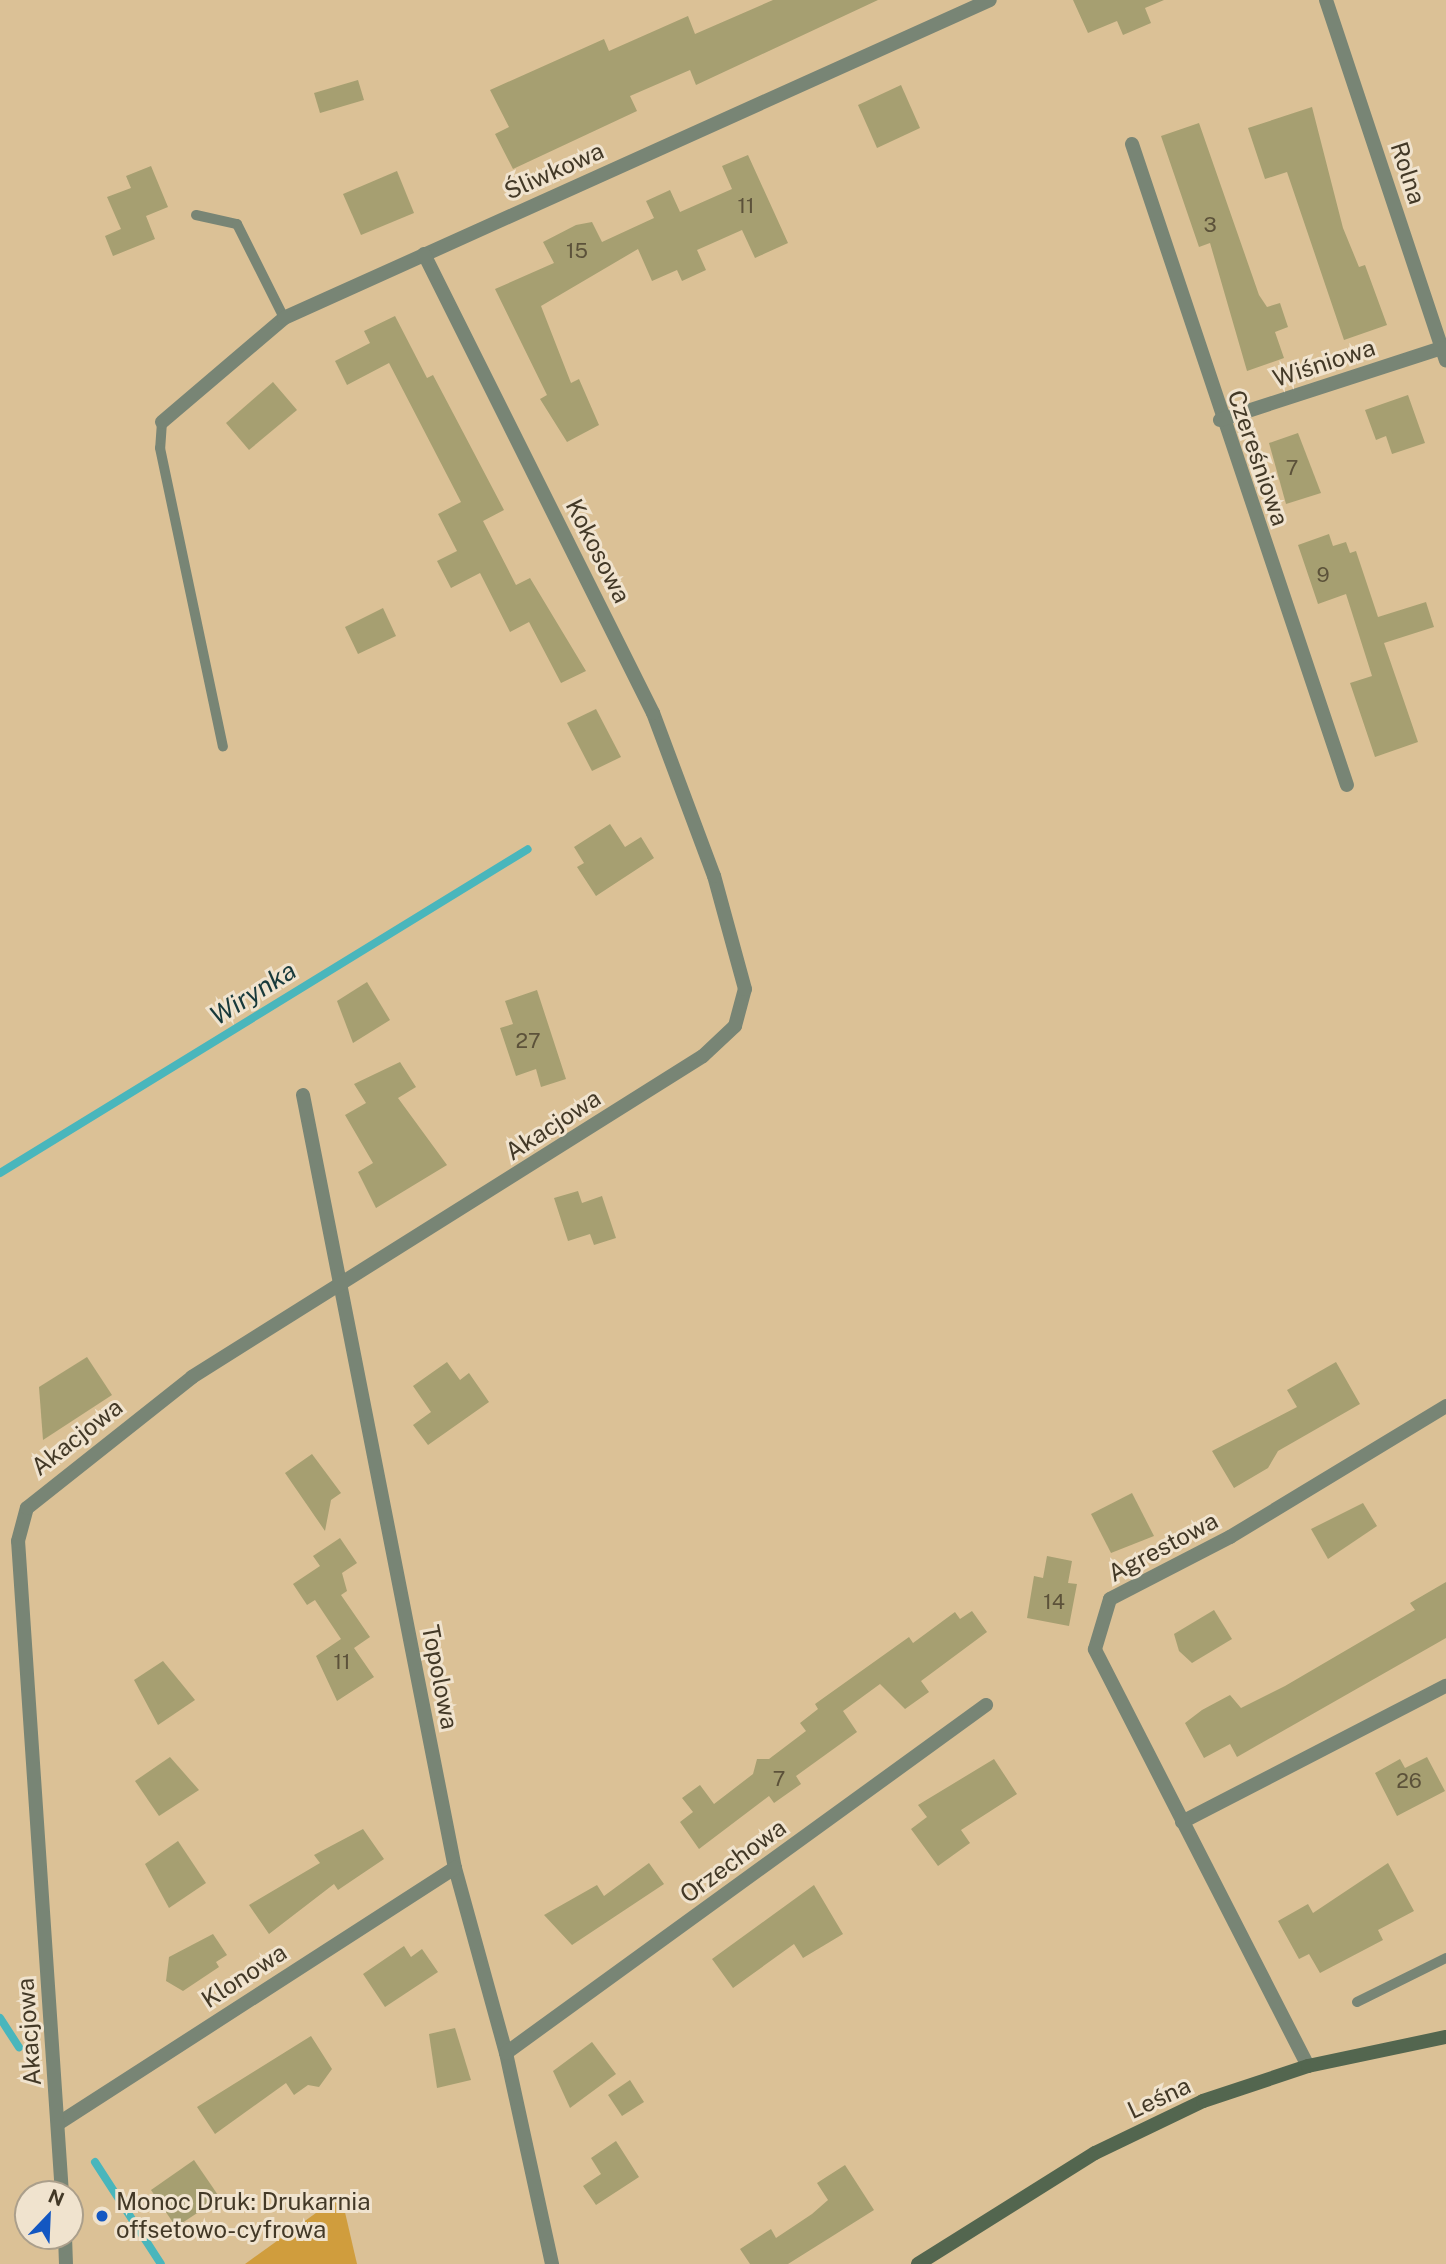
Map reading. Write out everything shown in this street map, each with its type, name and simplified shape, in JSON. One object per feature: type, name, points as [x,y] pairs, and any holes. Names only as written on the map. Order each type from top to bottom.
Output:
[{"type":"street","name":"Śliwkowa","points":[[162,422],[284,318],[990,0]]},
{"type":"street","name":"Rolna","points":[[1326,0],[1441,332],[1444,354]]},
{"type":"street","name":"Czereśniowa","points":[[1132,144],[1220,420],[1346,785]]},
{"type":"street","name":"Kokosowa","points":[[424,254],[653,713],[714,876],[745,989],[735,1026],[703,1056]]},
{"type":"street","name":"Wiśniowa","points":[[1220,420],[1444,354]]},
{"type":"street","name":"Akacjowa","points":[[61,2180],[18,1541],[27,1508],[192,1377],[341,1287],[703,1056]]},
{"type":"street","name":"Topolowa","points":[[303,1095],[455,1868],[506,2053],[552,2264]]},
{"type":"street","name":"Agrestowa","points":[[1308,2066],[1096,1649],[1110,1599],[1230,1537],[1446,1406]]},
{"type":"street","points":[[1182,1822],[1446,1686]]},
{"type":"street","name":"Orzechowa","points":[[506,2053],[986,1705]]},
{"type":"street","name":"Klonowa","points":[[59,2123],[455,1868]]},
{"type":"street","name":"Leśna","points":[[918,2264],[1096,2153],[1203,2101],[1308,2066],[1446,2037]]},
{"type":"lane","points":[[196,215],[237,224],[284,318]]},
{"type":"lane","points":[[162,422],[160,448],[223,746]]},
{"type":"lane","points":[[1357,2002],[1446,1958]]},
{"type":"shaded area","points":[[341,2195],[357,2264],[245,2264]]},
{"type":"building","points":[[773,0],[878,0],[696,85],[690,70],[630,96],[637,111],[513,169],[495,134],[509,127],[490,90],[604,39],[609,51],[688,16],[695,34]]},
{"type":"building","points":[[1073,0],[1164,0],[1145,8],[1151,23],[1123,35],[1117,21],[1088,33]]},
{"type":"building","points":[[358,80],[364,100],[320,113],[314,93]]},
{"type":"building","points":[[901,85],[920,128],[877,148],[858,105]]},
{"type":"building","points":[[1312,107],[1343,228],[1359,267],[1365,265],[1387,325],[1344,340],[1287,172],[1265,179],[1248,128]]},
{"type":"building","points":[[1199,123],[1259,295],[1267,307],[1280,303],[1288,327],[1275,332],[1284,358],[1247,371],[1210,243],[1199,247],[1161,136]]},
{"type":"building","points":[[748,155],[788,243],[755,258],[742,230],[697,250],[706,270],[682,281],[677,270],[652,281],[638,249],[541,306],[571,383],[579,379],[599,425],[567,442],[540,399],[547,395],[495,289],[554,263],[543,242],[576,225],[592,222],[602,242],[654,218],[646,201],[670,190],[680,212],[732,189],[722,166]]},
{"type":"building","points":[[151,166],[168,207],[146,216],[155,239],[113,256],[105,236],[121,229],[107,197],[131,188],[126,176]]},
{"type":"building","points":[[397,171],[414,213],[361,235],[343,194]]},
{"type":"building","points":[[395,316],[427,378],[433,375],[504,510],[483,521],[516,585],[530,578],[586,671],[561,683],[529,622],[510,632],[480,573],[451,588],[437,561],[457,551],[438,514],[461,502],[389,363],[347,385],[335,361],[370,343],[364,331]]},
{"type":"building","points":[[273,382],[297,410],[249,450],[226,423]]},
{"type":"building","points":[[1408,395],[1425,443],[1392,454],[1386,436],[1376,440],[1365,410]]},
{"type":"building","points":[[1298,433],[1321,493],[1286,504],[1269,443]]},
{"type":"building","points":[[1329,534],[1333,546],[1346,542],[1350,553],[1356,551],[1378,617],[1426,602],[1434,627],[1384,643],[1418,742],[1375,757],[1350,683],[1372,676],[1346,594],[1318,604],[1298,545]]},
{"type":"building","points":[[383,608],[396,636],[358,654],[345,627]]},
{"type":"building","points":[[596,709],[621,757],[592,771],[567,723]]},
{"type":"building","points":[[610,824],[625,847],[641,837],[654,858],[596,896],[577,867],[584,863],[574,847]]},
{"type":"building","points":[[367,982],[390,1020],[353,1043],[337,1001]]},
{"type":"building","points":[[537,990],[566,1079],[541,1087],[536,1069],[516,1076],[500,1028],[513,1024],[505,1001]]},
{"type":"building","points":[[400,1062],[416,1087],[398,1098],[447,1165],[376,1208],[358,1172],[373,1163],[345,1115],[366,1103],[354,1084]]},
{"type":"building","points":[[578,1191],[582,1203],[602,1196],[616,1238],[594,1245],[590,1234],[568,1241],[554,1198]]},
{"type":"building","points":[[87,1357],[112,1395],[43,1440],[39,1387]]},
{"type":"building","points":[[447,1362],[460,1380],[469,1373],[489,1402],[428,1445],[413,1425],[431,1412],[413,1386]]},
{"type":"building","points":[[1336,1362],[1360,1404],[1278,1451],[1268,1468],[1234,1488],[1212,1451],[1297,1407],[1287,1390]]},
{"type":"building","points":[[312,1454],[341,1493],[331,1500],[325,1531],[285,1473]]},
{"type":"building","points":[[1132,1493],[1154,1536],[1111,1553],[1091,1514]]},
{"type":"building","points":[[1363,1503],[1377,1526],[1328,1559],[1311,1529]]},
{"type":"building","points":[[340,1538],[357,1563],[342,1573],[347,1591],[341,1595],[370,1637],[354,1648],[374,1677],[337,1701],[316,1656],[341,1639],[315,1600],[307,1605],[293,1584],[320,1566],[313,1556]]},
{"type":"building","points":[[1047,1556],[1072,1561],[1068,1583],[1077,1584],[1069,1626],[1027,1618],[1034,1576],[1043,1578]]},
{"type":"building","points":[[1446,1582],[1446,1638],[1237,1757],[1230,1744],[1204,1758],[1185,1723],[1202,1710],[1230,1695],[1241,1708],[1285,1686],[1415,1610],[1410,1603]]},
{"type":"building","points":[[1214,1610],[1232,1639],[1192,1663],[1179,1651],[1174,1634]]},
{"type":"building","points":[[972,1611],[987,1632],[921,1681],[929,1692],[905,1709],[880,1684],[843,1711],[857,1732],[796,1776],[801,1784],[774,1803],[769,1796],[699,1849],[680,1822],[693,1812],[682,1798],[700,1785],[714,1804],[753,1774],[757,1759],[769,1759],[806,1731],[800,1723],[818,1709],[815,1704],[909,1637],[913,1643],[955,1612],[960,1619]]},
{"type":"building","points":[[163,1661],[195,1700],[158,1725],[134,1680]]},
{"type":"building","points":[[170,1757],[199,1790],[159,1816],[135,1781]]},
{"type":"building","points":[[1427,1757],[1445,1791],[1397,1816],[1375,1773],[1400,1759],[1405,1768]]},
{"type":"building","points":[[994,1759],[1017,1794],[961,1830],[970,1843],[938,1866],[911,1829],[927,1817],[918,1805]]},
{"type":"building","points":[[363,1829],[384,1859],[338,1890],[334,1884],[269,1934],[249,1905],[320,1863],[314,1855]]},
{"type":"building","points":[[178,1841],[206,1883],[169,1908],[145,1864]]},
{"type":"building","points":[[649,1863],[664,1884],[572,1945],[544,1915],[597,1885],[604,1896]]},
{"type":"building","points":[[1388,1863],[1414,1911],[1378,1930],[1383,1940],[1320,1973],[1309,1954],[1299,1959],[1278,1921],[1308,1904],[1313,1913]]},
{"type":"building","points":[[814,1885],[843,1934],[803,1958],[794,1944],[733,1988],[712,1959]]},
{"type":"building","points":[[213,1934],[227,1955],[216,1962],[219,1967],[183,1991],[166,1981],[169,1957]]},
{"type":"building","points":[[404,1946],[411,1957],[422,1949],[438,1972],[385,2007],[363,1974]]},
{"type":"building","points":[[455,2028],[471,2080],[437,2088],[429,2034]]},
{"type":"building","points":[[311,2036],[332,2069],[319,2087],[308,2085],[294,2095],[286,2083],[215,2134],[197,2107]]},
{"type":"building","points":[[592,2042],[616,2074],[570,2108],[553,2071]]},
{"type":"building","points":[[630,2080],[644,2102],[622,2116],[608,2095]]},
{"type":"building","points":[[616,2141],[639,2177],[596,2205],[583,2186],[601,2174],[591,2158]]},
{"type":"building","points":[[194,2160],[220,2198],[176,2227],[151,2190]]},
{"type":"building","points":[[845,2165],[874,2210],[788,2264],[750,2264],[740,2249],[771,2229],[776,2238],[812,2214],[828,2200],[817,2183]]},
{"type":"waterway","name":"Wirynka","points":[[0,1173],[528,849]]},
{"type":"waterway","name":"Wirynka","points":[[0,2018],[19,2047]]},
{"type":"waterway","name":"Wirynka","points":[[95,2162],[161,2264]]},
{"type":"place","name":"Monoc Druk: Drukarnia offsetowo-cyfrowa","points":[[102,2216]]}]
